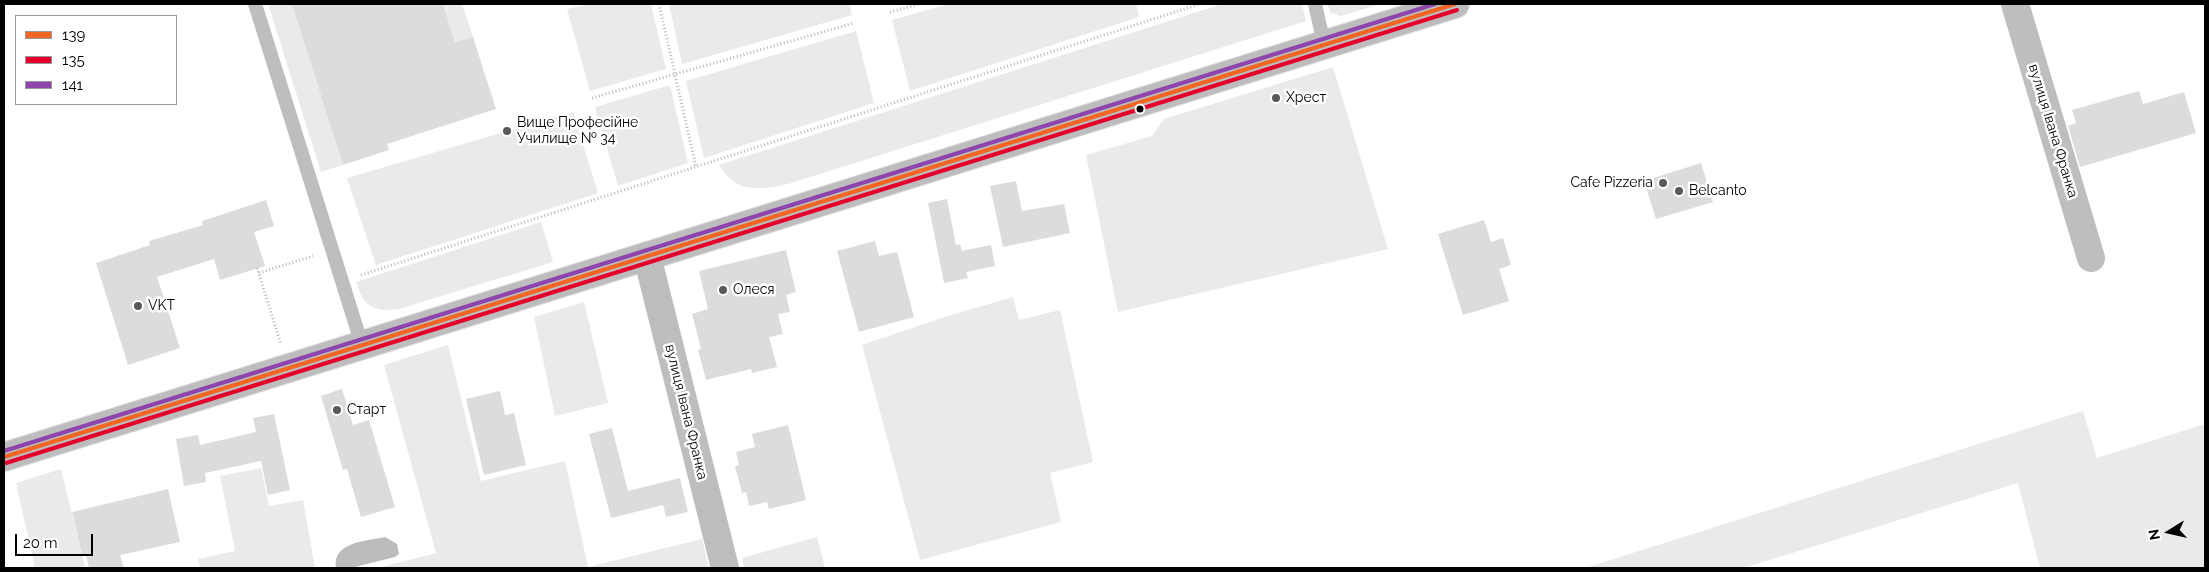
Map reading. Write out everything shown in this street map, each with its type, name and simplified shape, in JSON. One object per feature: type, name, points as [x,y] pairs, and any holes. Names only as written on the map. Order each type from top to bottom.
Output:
[{"type":"main road","points":[[4,457],[1455,4]]},
{"type":"street","name":"вулиця Івана Франка","points":[[2015,4],[2091,258]]},
{"type":"street","name":"вулиця Івана Франка","points":[[646,256],[725,568]]},
{"type":"lane","points":[[255,4],[362,345]]},
{"type":"lane","points":[[1315,4],[1324,44]]},
{"type":"path","points":[[659,4],[696,166]]},
{"type":"path","points":[[890,12],[920,4]]},
{"type":"path","points":[[342,281],[1200,4]]},
{"type":"path","points":[[592,98],[854,23]]},
{"type":"path","points":[[259,273],[332,250]]},
{"type":"path","points":[[257,268],[289,368]]},
{"type":"shaded area","points":[[268,4],[300,4],[293,6],[343,165],[321,172]]},
{"type":"shaded area","points":[[443,4],[462,4],[473,37],[455,42]]},
{"type":"shaded area","points":[[590,4],[651,4],[666,69],[590,91],[567,9]]},
{"type":"shaded area","points":[[669,4],[849,4],[852,15],[682,64]]},
{"type":"shaded area","points":[[949,4],[1136,4],[1139,17],[910,91],[892,20]]},
{"type":"shaded area","points":[[1222,4],[1302,4],[1306,21],[788,184],[767,188],[749,188],[733,181],[719,165]]},
{"type":"shaded area","points":[[1327,4],[1380,4],[1341,16],[1331,13]]},
{"type":"shaded area","points":[[856,31],[874,103],[704,158],[686,81]]},
{"type":"shaded area","points":[[1333,67],[1388,249],[1118,312],[1086,155],[1152,136],[1164,119]]},
{"type":"shaded area","points":[[670,85],[688,163],[618,186],[595,107]]},
{"type":"shaded area","points":[[573,112],[598,193],[376,265],[347,178]]},
{"type":"shaded area","points":[[541,222],[553,262],[399,309],[390,310],[376,308],[366,302],[356,282]]},
{"type":"shaded area","points":[[1013,297],[1019,320],[1060,310],[1093,462],[1050,473],[1061,522],[920,560],[862,345],[951,315]]},
{"type":"shaded area","points":[[584,302],[608,403],[555,416],[534,317]]},
{"type":"shaded area","points":[[448,345],[481,481],[565,461],[588,567],[702,539],[709,568],[378,568],[436,553],[384,365]]},
{"type":"shaded area","points":[[2083,411],[2097,458],[2205,424],[2205,568],[2040,568],[2018,483],[1744,568],[1585,568]]},
{"type":"shaded area","points":[[261,468],[269,506],[303,500],[315,568],[200,568],[198,559],[235,551],[220,476]]},
{"type":"shaded area","points":[[61,469],[85,568],[35,568],[16,483]]},
{"type":"shaded area","points":[[385,537],[397,544],[399,554],[395,557],[351,568],[336,568],[336,559],[345,548],[352,544]]},
{"type":"shaded area","points":[[817,537],[825,568],[744,568],[742,558]]},
{"type":"building","points":[[292,4],[443,4],[455,42],[473,37],[496,109],[387,144],[389,150],[343,165]]},
{"type":"building","points":[[2139,91],[2143,104],[2184,92],[2196,133],[2080,167],[2068,126],[2076,123],[2072,110]]},
{"type":"building","name":"Belcanto","points":[[1701,163],[1713,202],[1656,219],[1644,181]]},
{"type":"building","points":[[1016,181],[1022,211],[1064,204],[1070,233],[1003,247],[990,186]]},
{"type":"building","points":[[947,199],[956,245],[960,244],[962,251],[991,245],[995,266],[966,272],[968,278],[944,283],[928,203]]},
{"type":"building","points":[[266,200],[274,226],[254,232],[265,266],[220,280],[214,259],[157,277],[180,348],[128,365],[96,263],[150,245],[149,241],[203,225],[202,221]]},
{"type":"building","points":[[1484,220],[1491,242],[1503,238],[1511,265],[1499,269],[1509,301],[1463,315],[1438,234]]},
{"type":"building","points":[[875,241],[879,256],[897,252],[914,317],[859,332],[837,251]]},
{"type":"building","points":[[786,250],[796,292],[786,295],[790,312],[778,314],[783,334],[769,337],[777,367],[752,373],[751,369],[706,380],[698,350],[701,349],[692,314],[708,309],[699,271]]},
{"type":"building","points":[[342,389],[353,425],[369,420],[395,507],[361,517],[347,469],[343,470],[321,396]]},
{"type":"building","points":[[500,391],[505,415],[514,413],[526,465],[484,475],[466,399]]},
{"type":"building","points":[[274,414],[290,490],[268,495],[261,461],[205,473],[206,482],[184,486],[176,439],[198,435],[200,445],[256,432],[253,418]]},
{"type":"building","points":[[788,425],[806,500],[769,509],[767,502],[749,506],[746,492],[742,493],[735,466],[739,465],[736,452],[755,447],[752,434]]},
{"type":"building","points":[[612,428],[628,491],[680,478],[688,512],[666,517],[663,505],[611,518],[589,434]]},
{"type":"building","points":[[168,489],[180,542],[120,555],[124,568],[89,568],[86,554],[82,555],[72,512]]},
{"type":"transit line","name":"141","points":[[4,451],[1435,4]]},
{"type":"transit line","name":"139","points":[[4,457],[1455,4]]},
{"type":"transit line","name":"135","points":[[6,463],[1457,10]]},
{"type":"place","name":"Хрест","points":[[1276,98]]},
{"type":"place","name":"Вище Професійне Училище № 34","points":[[507,131]]},
{"type":"place","name":"Cafe Pizzeria","points":[[1663,183]]},
{"type":"place","name":"Belcanto","points":[[1679,191]]},
{"type":"place","name":"Олеся","points":[[723,290]]},
{"type":"place","name":"VKT","points":[[138,306]]},
{"type":"place","name":"Старт","points":[[337,410]]}]
